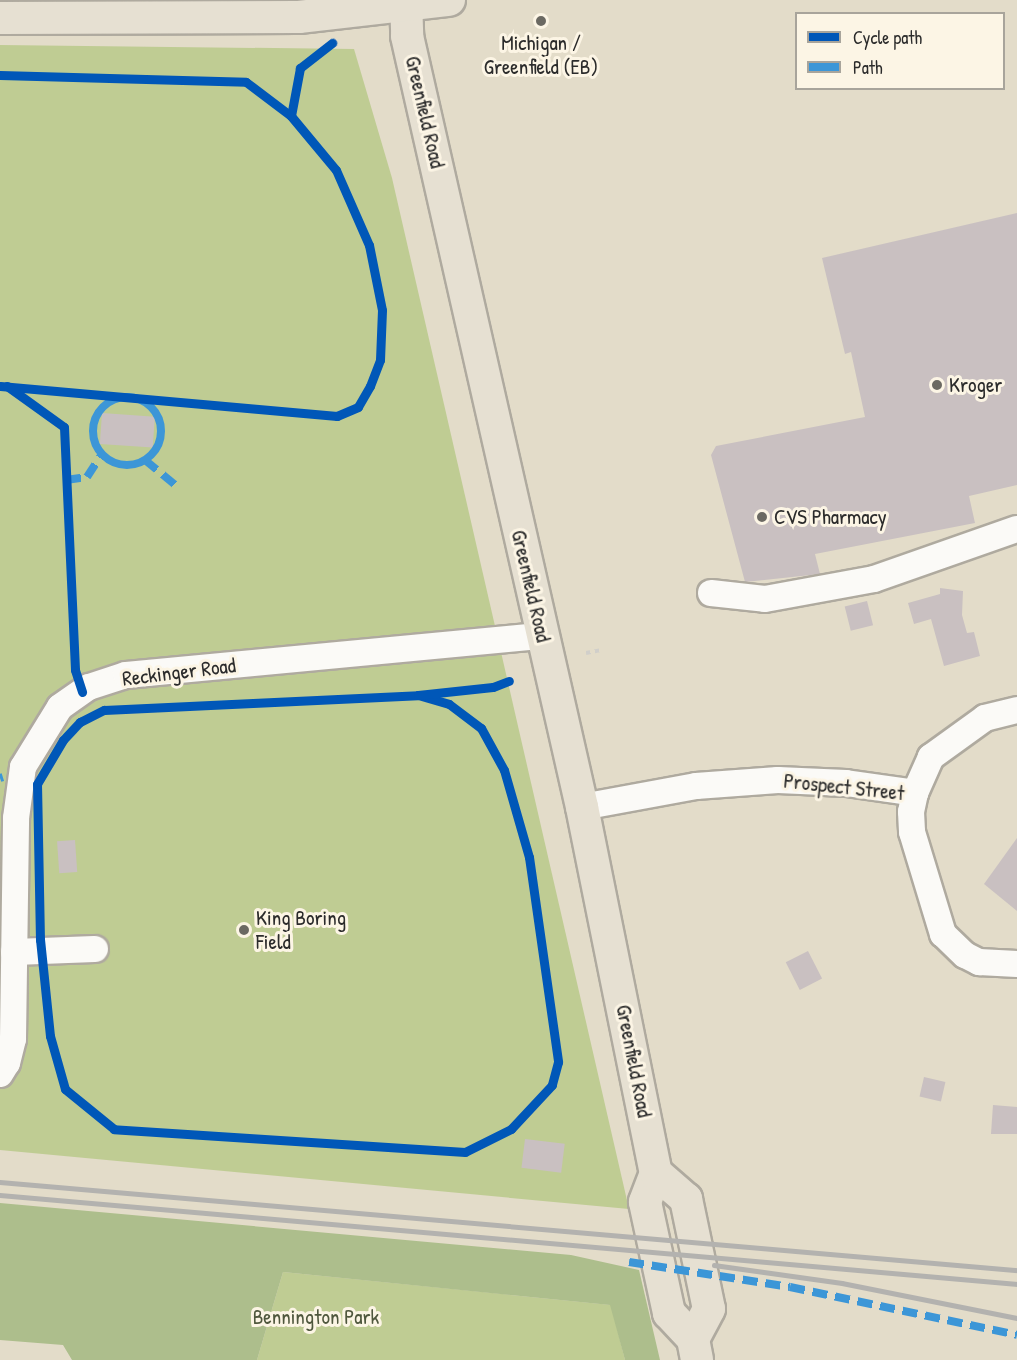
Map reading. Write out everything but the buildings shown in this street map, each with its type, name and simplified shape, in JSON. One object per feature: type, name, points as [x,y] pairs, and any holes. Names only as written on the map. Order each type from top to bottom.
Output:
[{"type":"main road","points":[[0,18],[449,0]]},
{"type":"main road","name":"Greenfield Road","points":[[406,3],[408,36],[582,807],[656,1173],[645,1202],[669,1313],[695,1349]]},
{"type":"street","points":[[711,593],[765,599],[874,579],[1017,529]]},
{"type":"street","name":"Reckinger Road","points":[[0,1074],[7,1063],[13,1039],[16,818],[23,767],[60,707],[89,687],[126,675],[542,636]]},
{"type":"street","points":[[915,793],[931,757],[954,737],[985,718],[1017,710]]},
{"type":"street","name":"Prospect Street","points":[[582,807],[696,786],[778,780],[846,783],[915,793],[912,832],[943,934],[965,955],[979,962],[1017,964]]},
{"type":"street","points":[[14,952],[95,949]]},
{"type":"path","points":[[586,653],[601,650]]},
{"type":"green space","points":[[0,45],[354,49],[392,178],[629,1209],[0,1150]]},
{"type":"green space","points":[[0,1203],[571,1255],[639,1270],[660,1360],[625,1360],[610,1305],[283,1272],[257,1360],[72,1360],[63,1345],[0,1340]]},
{"type":"green space","name":"Bennington Park","points":[[283,1272],[611,1305],[625,1360],[257,1360]]},
{"type":"railway","points":[[0,1182],[1017,1270]]},
{"type":"railway","points":[[0,1195],[1017,1284]]},
{"type":"railway","points":[[714,1265],[842,1283],[1017,1318]]},
{"type":"marked path","points":[[127,397],[140,400],[151,407],[158,418],[161,431],[158,444],[151,455],[140,462],[127,465],[114,462],[103,455],[96,444],[93,431],[96,418],[103,407],[114,400],[127,397]]},
{"type":"marked path","points":[[66,480],[87,477],[102,454]]},
{"type":"marked path","points":[[145,460],[179,488]]},
{"type":"marked path","points":[[629,1262],[790,1287],[1017,1335]]},
{"type":"cycle path","points":[[291,116],[300,68],[332,43]]},
{"type":"cycle path","points":[[0,75],[246,82],[291,116],[336,170],[369,245],[382,310],[380,360],[370,386],[358,407],[337,416],[0,386]]},
{"type":"cycle path","points":[[7,386],[64,427],[75,670],[82,692]]},
{"type":"cycle path","points":[[418,695],[449,704],[481,728],[504,770],[529,857],[558,1062],[552,1085],[511,1129],[465,1152],[114,1129],[65,1089],[50,1036],[40,940],[37,784],[63,740],[80,722],[104,710],[418,695],[493,687],[509,681]]},
{"type":"place","name":"Michigan / Greenfield (EB)","points":[[541,21]]},
{"type":"place","name":"Kroger","points":[[937,385]]},
{"type":"place","name":"CVS Pharmacy","points":[[762,517]]},
{"type":"place","name":"King Boring Field","points":[[244,930]]}]
